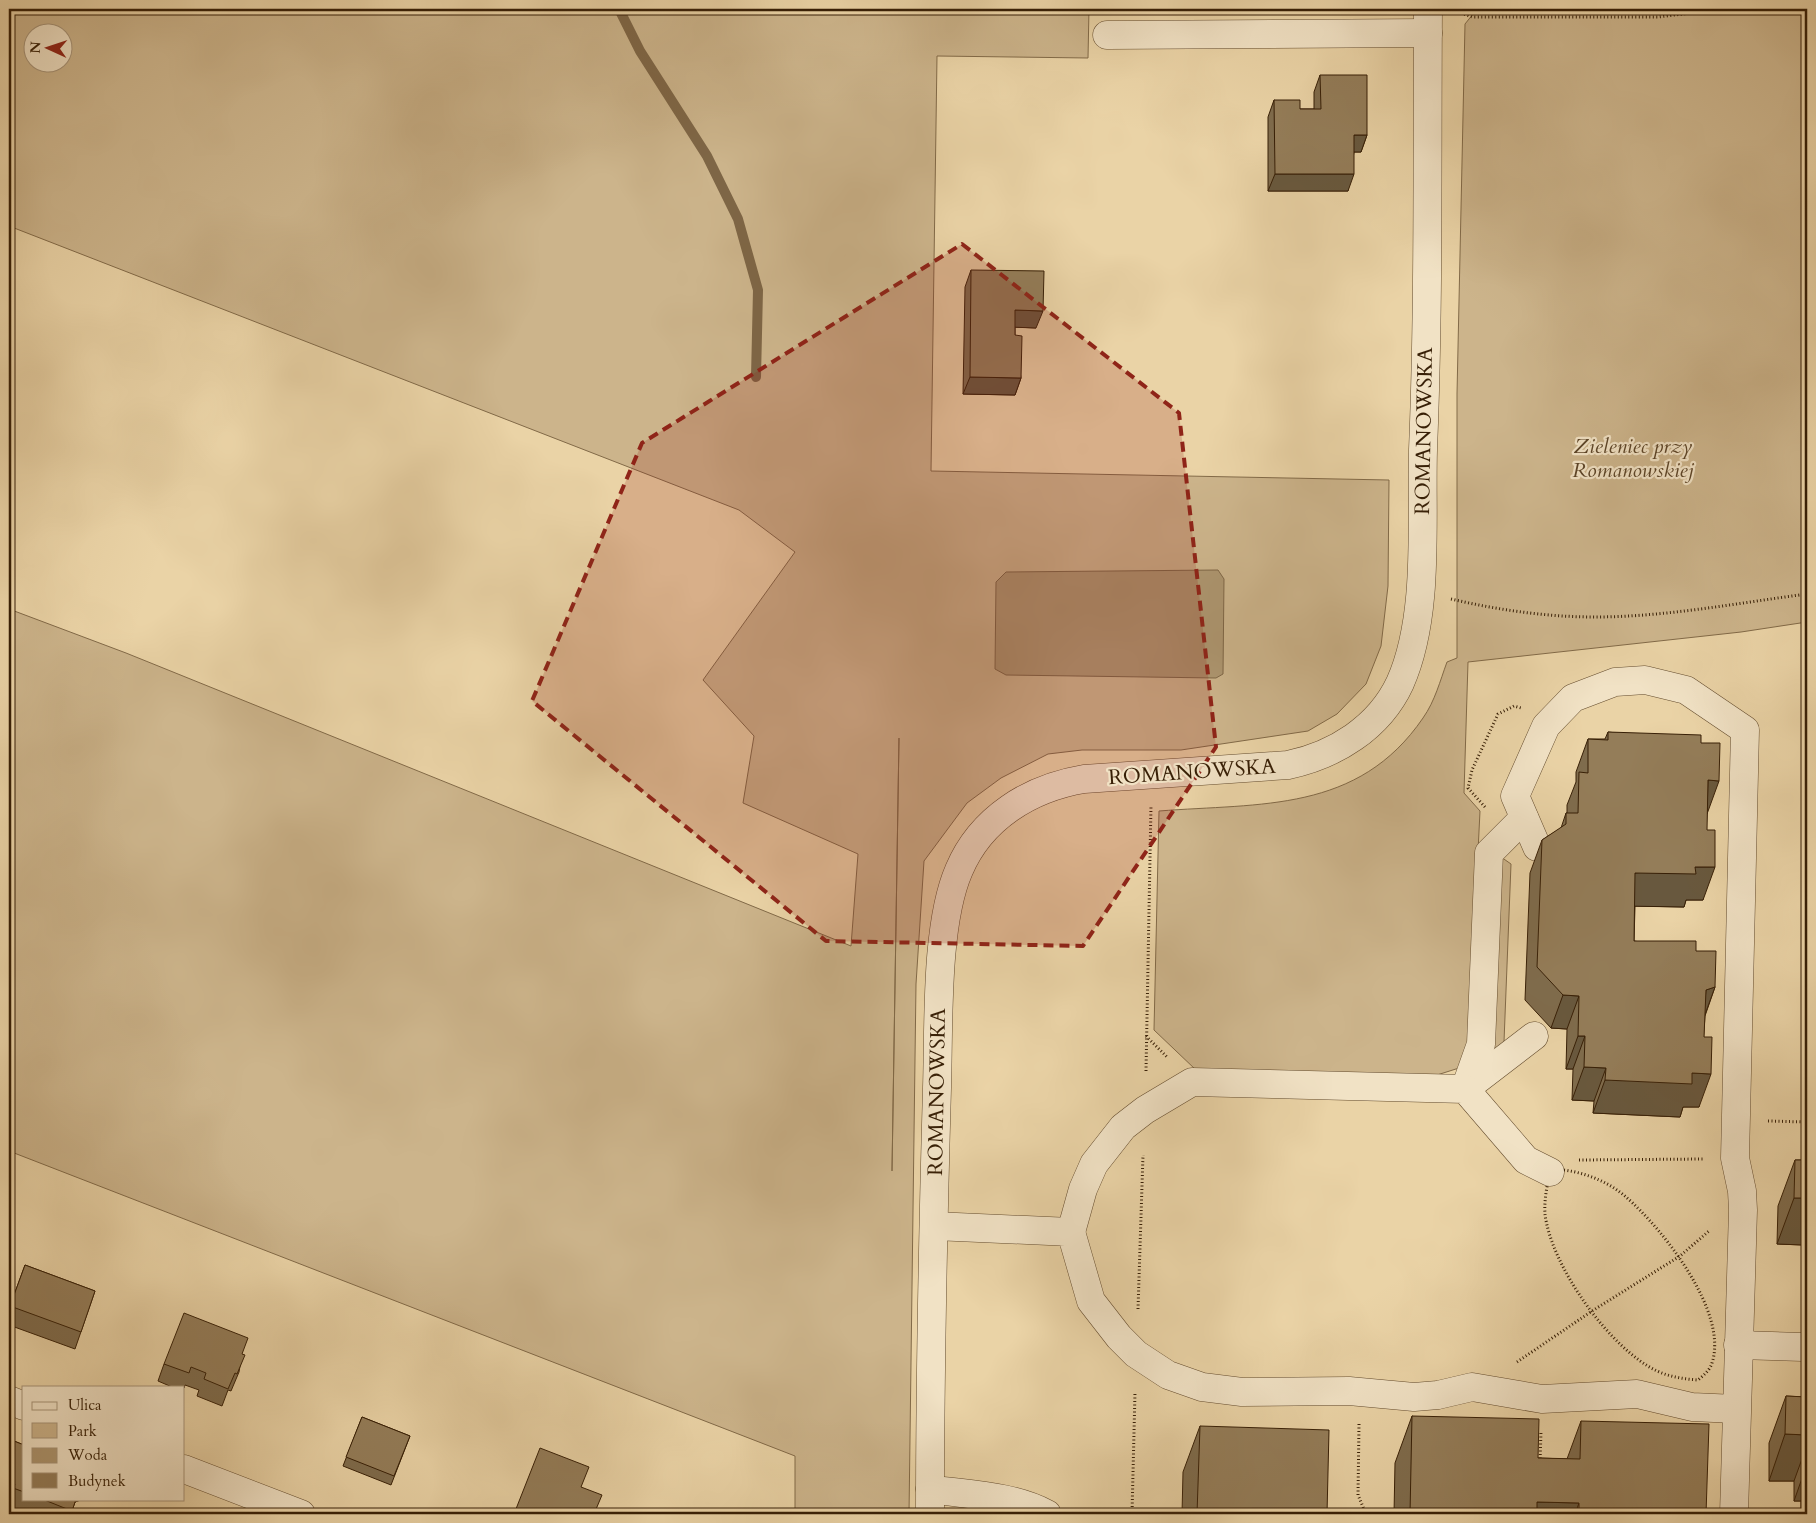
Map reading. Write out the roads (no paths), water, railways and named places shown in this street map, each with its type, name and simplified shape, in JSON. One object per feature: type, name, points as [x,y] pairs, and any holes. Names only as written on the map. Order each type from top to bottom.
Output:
[{"type":"street","points":[[1107,35],[1428,21]]},
{"type":"street","name":"ROMANOWSKA","points":[[930,1502],[938,1025],[944,938],[949,902],[959,870],[971,847],[985,828],[1023,798],[1069,781],[1278,766],[1318,757],[1360,734],[1382,710],[1400,684],[1410,652],[1421,572],[1428,21]]},
{"type":"street","points":[[1537,847],[1515,796],[1546,726],[1573,698],[1615,682],[1645,680],[1686,690],[1744,730],[1736,1158],[1742,1191],[1743,1210],[1734,1514]]},
{"type":"street","points":[[1465,1090],[1481,1044],[1489,853],[1524,818]]},
{"type":"street","points":[[1534,1036],[1465,1090],[1192,1082],[1145,1110],[1123,1127],[1094,1164],[1082,1189],[1071,1232],[1091,1301],[1136,1354],[1168,1375],[1202,1387],[1242,1392],[1360,1392],[1414,1397],[1438,1395],[1472,1387],[1542,1399],[1637,1394],[1692,1407],[1736,1410]]},
{"type":"street","points":[[1465,1090],[1526,1160],[1550,1172]]},
{"type":"street","points":[[934,1226],[1071,1232]]},
{"type":"street","points":[[1738,1346],[1803,1347]]},
{"type":"street","points":[[9,1400],[22,1405]]},
{"type":"street","points":[[185,1468],[301,1514]]},
{"type":"street","points":[[930,1502],[1003,1500],[1034,1507],[1047,1514]]},
{"type":"water","points":[[1218,570],[1224,579],[1223,674],[1216,678],[1006,675],[995,669],[996,582],[1006,572]]},
{"type":"waterway","points":[[619,9],[640,51],[707,156],[738,219],[758,290],[756,377]]},
{"type":"park label","name":"Zieleniec przy Romanowskiej","points":[[1633,458]]}]
